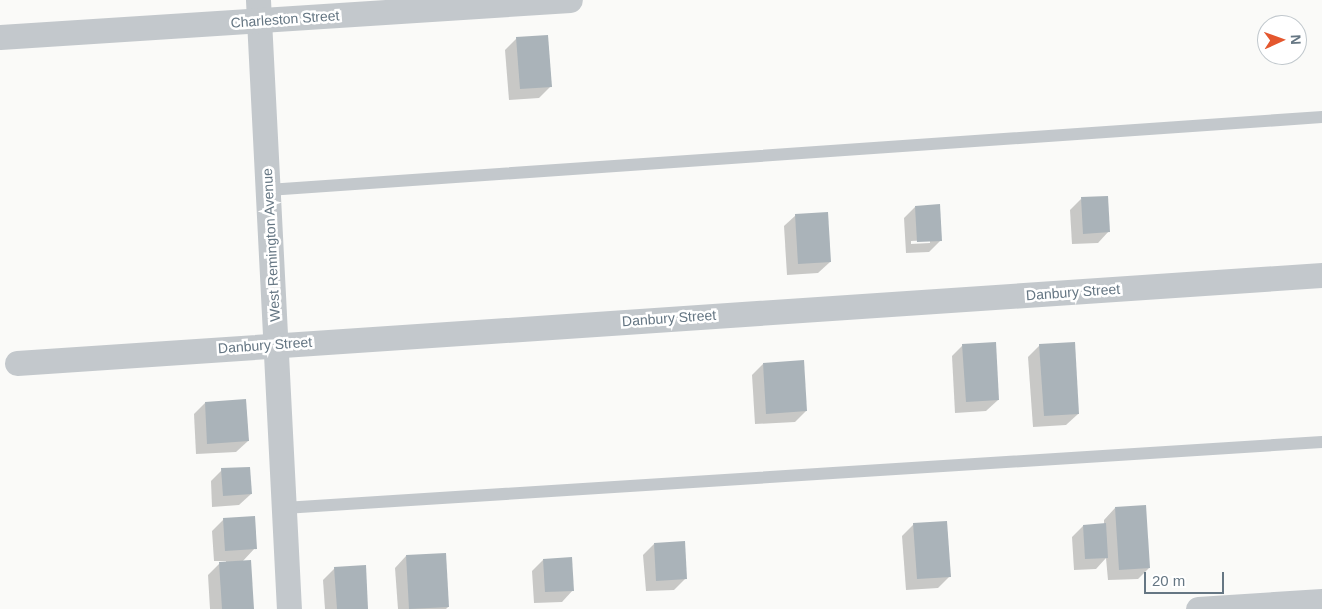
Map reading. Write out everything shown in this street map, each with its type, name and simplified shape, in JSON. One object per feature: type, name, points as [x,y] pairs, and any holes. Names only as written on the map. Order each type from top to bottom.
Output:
[{"type":"street","name":"Charleston Street","points":[[0,37],[259,10],[570,0]]},
{"type":"street","name":"West Remington Avenue","points":[[259,10],[289,609]]},
{"type":"street","name":"Danbury Street","points":[[17,363],[276,344],[1322,276]]},
{"type":"street","points":[[1198,609],[1322,601]]},
{"type":"lane","points":[[268,190],[1322,117]]},
{"type":"lane","points":[[284,508],[1322,442]]},
{"type":"building","points":[[548,35],[552,87],[520,89],[516,37]]},
{"type":"building","points":[[1108,196],[1110,232],[1083,234],[1081,197]]},
{"type":"building","points":[[940,204],[942,241],[917,242],[915,206]]},
{"type":"building","points":[[828,212],[831,262],[798,264],[795,214]]},
{"type":"building","points":[[996,342],[999,400],[966,402],[962,344]]},
{"type":"building","points":[[1075,342],[1079,414],[1044,416],[1039,344]]},
{"type":"building","points":[[804,360],[807,411],[766,414],[763,363]]},
{"type":"building","points":[[246,399],[249,441],[207,444],[205,402]]},
{"type":"building","points":[[250,467],[252,494],[223,496],[221,468]]},
{"type":"building","points":[[1146,505],[1150,568],[1119,570],[1115,507]]},
{"type":"building","points":[[255,516],[257,549],[225,551],[223,518]]},
{"type":"building","points":[[947,521],[951,577],[917,579],[913,523]]},
{"type":"building","points":[[1106,523],[1108,558],[1085,559],[1083,525]]},
{"type":"building","points":[[685,541],[687,579],[656,581],[654,543]]},
{"type":"building","points":[[446,553],[449,607],[409,609],[406,555]]},
{"type":"building","points":[[572,557],[574,591],[545,592],[543,559]]},
{"type":"building","points":[[251,560],[254,609],[222,609],[219,562]]},
{"type":"building","points":[[366,565],[368,609],[337,609],[334,567]]}]
